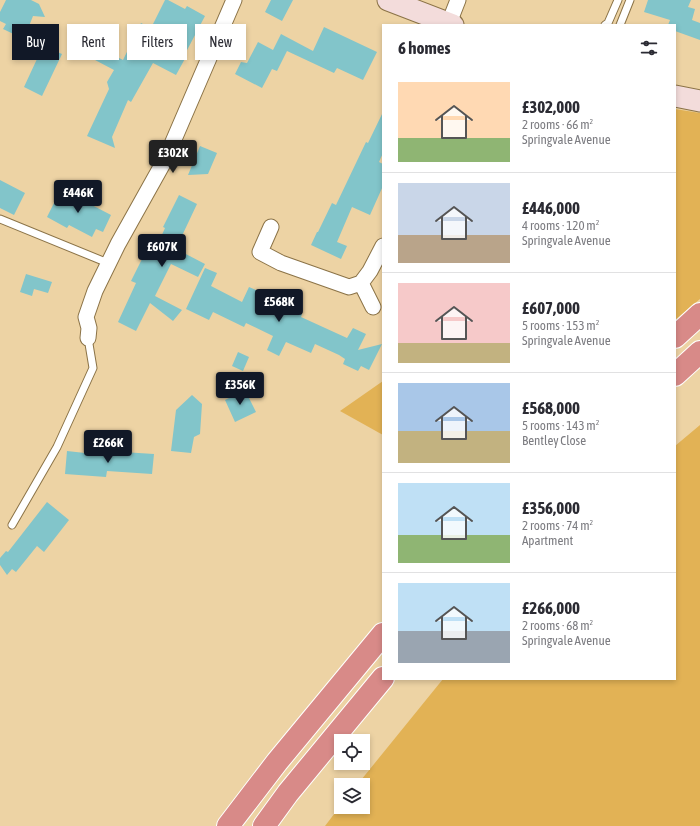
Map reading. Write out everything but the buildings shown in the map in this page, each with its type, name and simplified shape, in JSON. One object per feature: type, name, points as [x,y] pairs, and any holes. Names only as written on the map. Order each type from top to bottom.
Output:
[{"type":"highway","points":[[676,336],[700,314]]},
{"type":"highway","points":[[676,374],[700,352]]},
{"type":"highway","points":[[228,826],[277,762],[382,635]]},
{"type":"highway","points":[[264,826],[288,793],[382,679]]},
{"type":"street","points":[[88,338],[89,328],[86,317],[94,291],[166,158],[234,0]]},
{"type":"street","points":[[396,1],[451,24],[458,0]]},
{"type":"street","points":[[676,96],[700,101]]},
{"type":"street","points":[[271,227],[260,252],[281,263],[334,283],[349,287],[361,283],[370,271],[382,248]]},
{"type":"street","points":[[361,283],[373,307]]},
{"type":"lane","points":[[606,24],[618,0]]},
{"type":"lane","points":[[620,24],[630,0]]},
{"type":"lane","points":[[0,219],[108,263]]},
{"type":"lane","points":[[12,525],[56,447],[93,368],[88,338]]},
{"type":"shaded area","points":[[676,109],[700,113],[700,299],[676,319]]},
{"type":"shaded area","points":[[382,382],[382,434],[340,411]]},
{"type":"shaded area","points":[[700,425],[700,826],[325,826],[334,814],[370,814],[370,778],[363,778],[442,680],[676,680],[676,445]]}]
